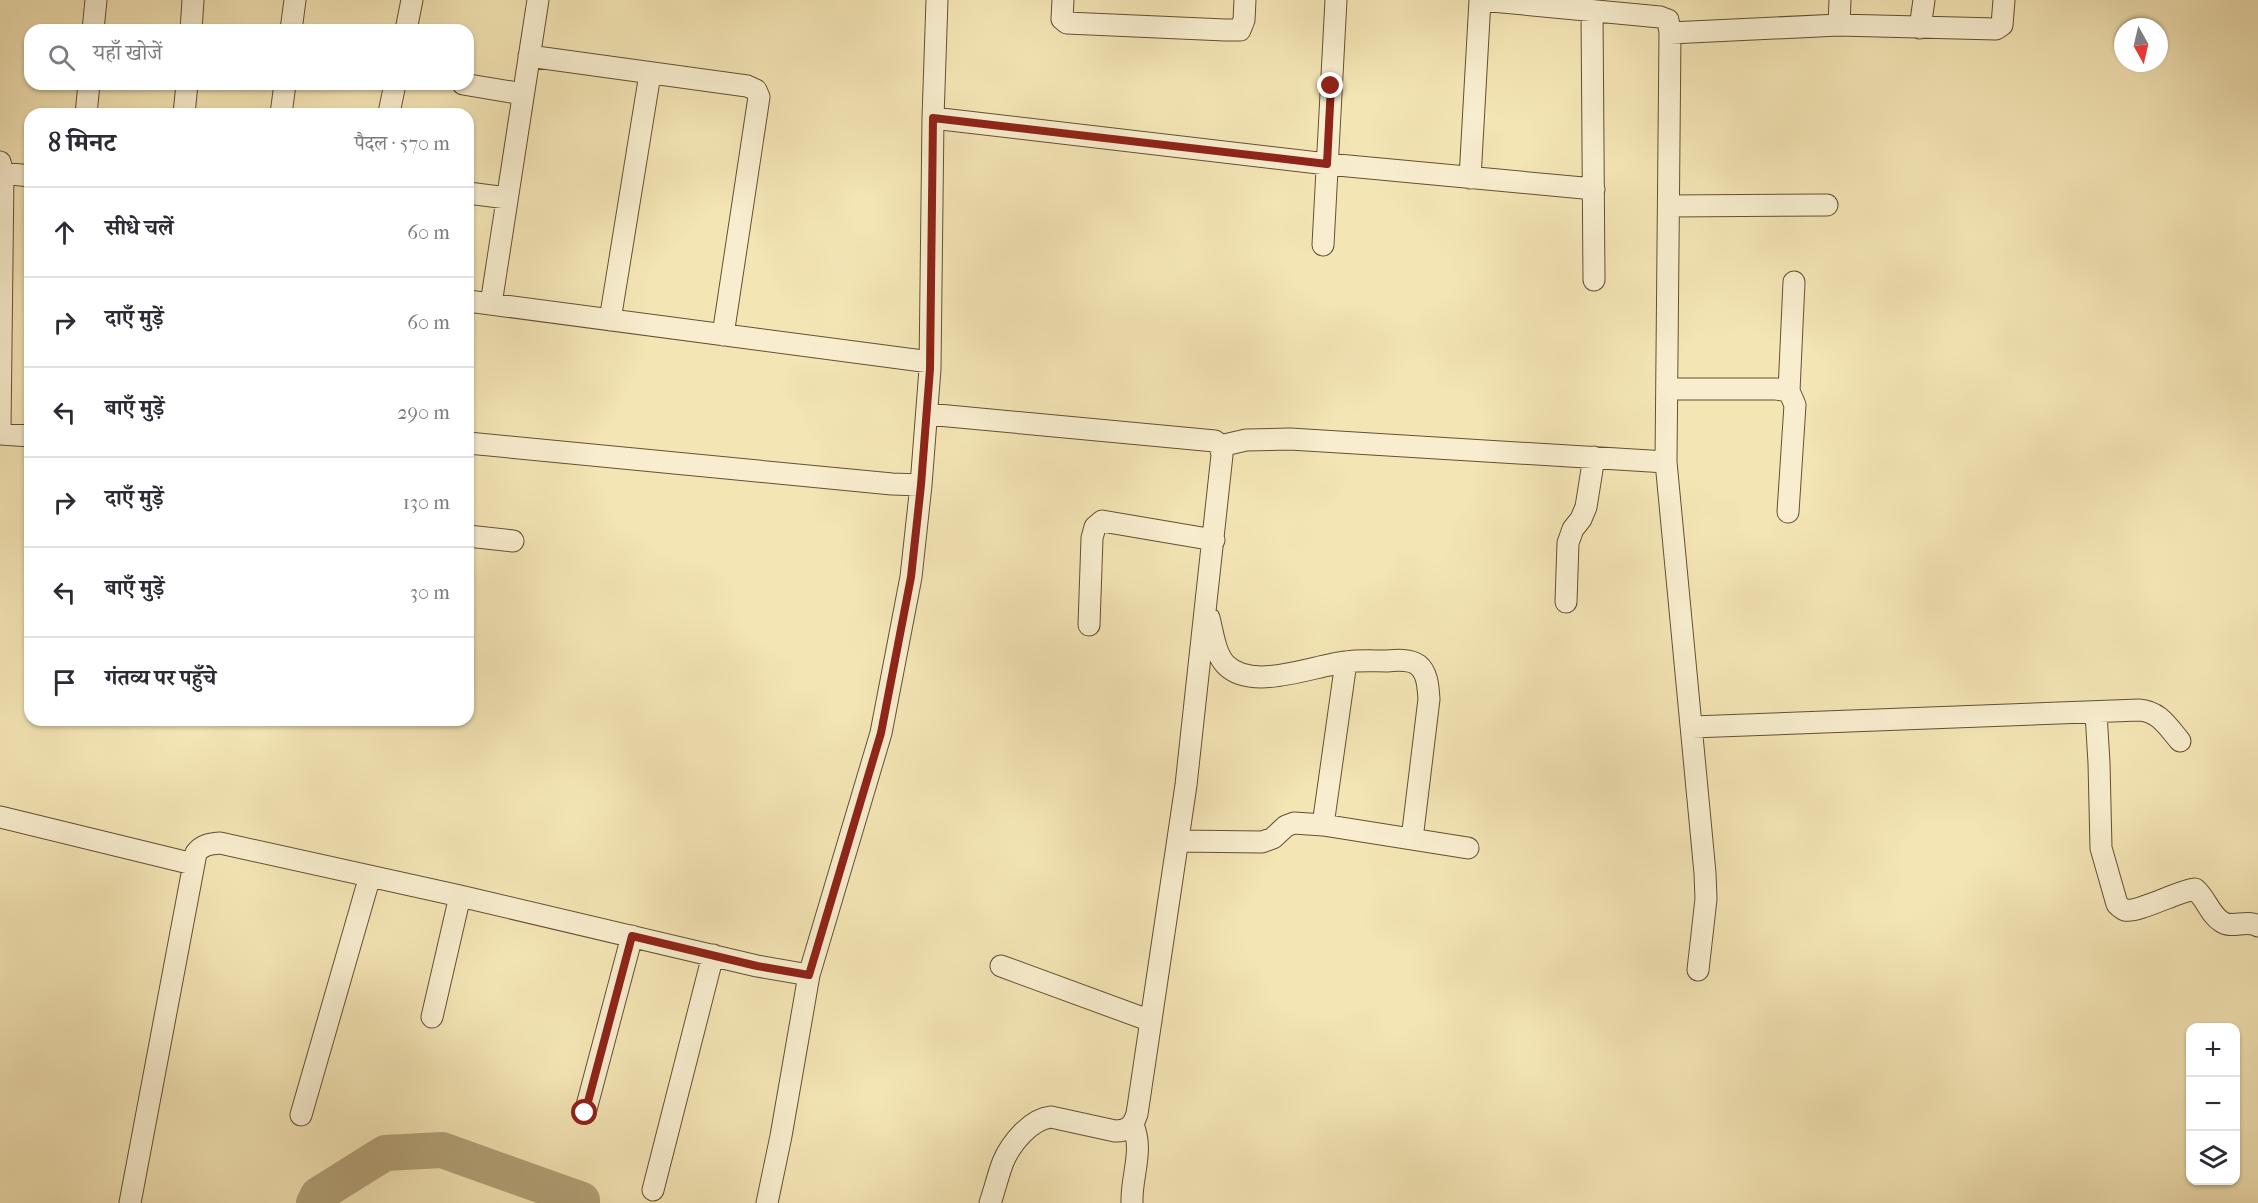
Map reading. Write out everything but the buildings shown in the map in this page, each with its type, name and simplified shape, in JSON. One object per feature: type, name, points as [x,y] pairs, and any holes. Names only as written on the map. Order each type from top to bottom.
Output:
[{"type":"street","points":[[94,24],[96,0]]},
{"type":"street","points":[[191,24],[193,0]]},
{"type":"street","points":[[292,24],[295,0]]},
{"type":"street","points":[[407,24],[412,0]]},
{"type":"street","points":[[491,304],[538,0]]},
{"type":"street","points":[[767,1203],[809,975],[881,733],[911,577],[921,485],[930,362],[937,0]]},
{"type":"street","points":[[1063,0],[1062,19],[1067,23],[1240,30],[1244,20],[1245,0]]},
{"type":"street","points":[[1323,245],[1336,0]]},
{"type":"street","points":[[1470,178],[1480,0],[1660,17],[1668,20],[1670,33],[1666,462],[1705,873],[1706,899],[1698,970]]},
{"type":"street","points":[[1839,26],[1840,0]]},
{"type":"street","points":[[1920,28],[1924,0]]},
{"type":"street","points":[[1670,33],[1839,26],[1996,29],[2002,25],[2004,0]]},
{"type":"street","points":[[1592,11],[1594,280]]},
{"type":"street","points":[[530,56],[747,86],[756,90],[759,97],[723,335]]},
{"type":"street","points":[[610,320],[650,74]]},
{"type":"street","points":[[474,86],[524,94]]},
{"type":"street","points":[[87,108],[88,90]]},
{"type":"street","points":[[185,108],[186,90]]},
{"type":"street","points":[[282,108],[284,90]]},
{"type":"street","points":[[390,108],[394,90]]},
{"type":"street","points":[[933,118],[1327,164],[1594,189]]},
{"type":"street","points":[[24,174],[2,168],[0,432],[24,435]]},
{"type":"street","points":[[474,194],[507,198]]},
{"type":"street","points":[[1669,206],[1827,206]]},
{"type":"street","points":[[1788,512],[1795,405],[1789,392],[1794,282]]},
{"type":"street","points":[[474,302],[930,362]]},
{"type":"street","points":[[1667,389],[1776,389],[1789,392]]},
{"type":"street","points":[[927,414],[1215,441],[1220,446],[1222,455],[1178,841],[1137,1114],[1133,1125],[1125,1131],[1115,1131],[1051,1117],[1034,1123],[1007,1155],[990,1203]]},
{"type":"street","points":[[1220,446],[1246,440],[1290,439],[1666,462]]},
{"type":"street","points":[[474,444],[921,485]]},
{"type":"street","points":[[1566,602],[1568,543],[1586,507],[1594,457]]},
{"type":"street","points":[[1089,625],[1092,538],[1095,527],[1101,521],[1214,540]]},
{"type":"street","points":[[474,537],[513,541]]},
{"type":"street","points":[[1206,608],[1219,654],[1227,666],[1243,674],[1279,675],[1346,662],[1403,660],[1417,664],[1424,671],[1430,699],[1412,839]]},
{"type":"street","points":[[1323,825],[1346,662]]},
{"type":"street","points":[[1692,727],[2149,711],[2160,717],[2180,741]]},
{"type":"street","points":[[2096,713],[2101,848],[2116,904],[2125,910],[2136,909],[2186,890],[2195,889],[2223,924],[2234,925],[2246,922],[2258,926]]},
{"type":"street","points":[[0,817],[193,864]]},
{"type":"street","points":[[1178,841],[1262,842],[1273,838],[1286,826],[1294,823],[1323,825],[1468,848]]},
{"type":"street","points":[[130,1203],[193,864],[201,847],[220,843],[809,975]]},
{"type":"street","points":[[301,1115],[370,876]]},
{"type":"street","points":[[432,1017],[460,896]]},
{"type":"street","points":[[585,1113],[632,936]]},
{"type":"street","points":[[653,1190],[712,955]]},
{"type":"street","points":[[1001,966],[1151,1021]]},
{"type":"street","points":[[1132,1203],[1138,1154],[1138,1137],[1133,1125]]},
{"type":"waterway","points":[[314,1203],[318,1195],[385,1153],[442,1150],[582,1200],[582,1203]]},
{"type":"route","points":[[585,1113],[632,936],[757,966],[809,975],[881,733],[911,577],[930,369],[933,118],[1327,164],[1331,86]]}]
